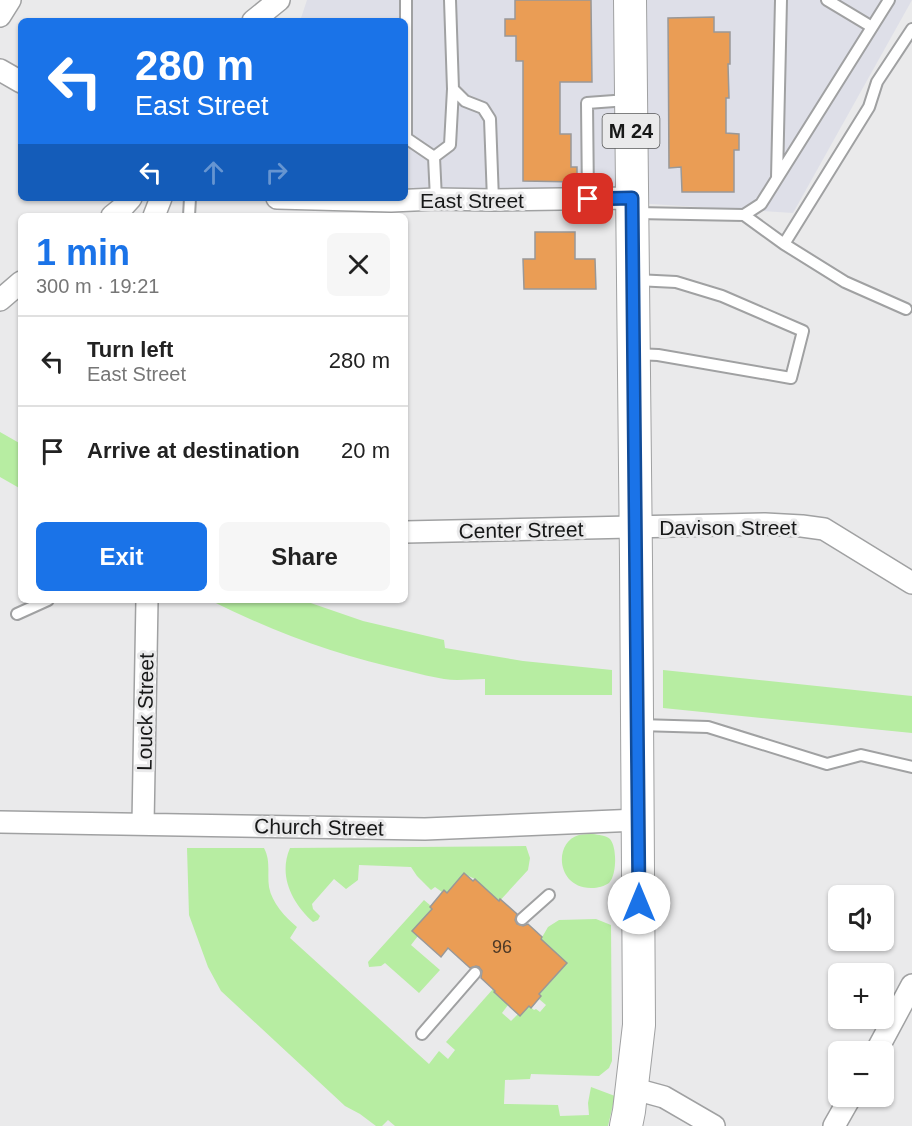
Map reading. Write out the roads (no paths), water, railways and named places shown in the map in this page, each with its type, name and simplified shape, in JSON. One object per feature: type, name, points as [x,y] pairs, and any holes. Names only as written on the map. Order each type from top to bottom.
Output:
[{"type":"main road","name":"M 24","points":[[626,1126],[639,1025],[635,354],[630,0]]},
{"type":"street","points":[[0,16],[10,0]]},
{"type":"street","points":[[257,18],[279,0]]},
{"type":"street","points":[[0,70],[18,80]]},
{"type":"street","name":"East Street","points":[[408,200],[588,199],[632,205]]},
{"type":"street","points":[[116,213],[128,201]]},
{"type":"street","points":[[0,300],[18,285]]},
{"type":"street","name":"Davison Street","points":[[636,528],[765,524],[824,529],[912,583]]},
{"type":"street","name":"Center Street","points":[[408,532],[636,528]]},
{"type":"street","name":"Louck Street","points":[[143,824],[147,603]]},
{"type":"street","name":"Church Street","points":[[0,822],[424,829],[638,820]]},
{"type":"street","points":[[882,1041],[912,985]]},
{"type":"street","points":[[631,1088],[664,1097],[714,1126]]},
{"type":"street","points":[[834,1126],[845,1107]]},
{"type":"lane","points":[[406,0],[406,18]]},
{"type":"lane","points":[[434,157],[450,145],[453,89],[450,0]]},
{"type":"lane","points":[[777,178],[781,0]]},
{"type":"lane","points":[[827,0],[872,27]]},
{"type":"lane","points":[[744,215],[761,204],[889,0]]},
{"type":"lane","points":[[784,244],[868,107],[877,82],[912,29]]},
{"type":"lane","points":[[453,89],[465,101],[483,108],[490,119],[493,200]]},
{"type":"lane","points":[[588,199],[586,103],[631,100]]},
{"type":"lane","points":[[408,139],[434,157]]},
{"type":"lane","points":[[434,157],[436,199]]},
{"type":"lane","points":[[632,205],[744,215],[784,244],[845,282],[906,309]]},
{"type":"lane","points":[[633,280],[676,282],[722,296],[803,331],[791,378],[658,355],[635,354]]},
{"type":"lane","points":[[17,614],[41,603]]},
{"type":"lane","points":[[638,725],[708,728],[827,764],[861,755],[912,767]]},
{"type":"lane","points":[[522,919],[549,895]]},
{"type":"lane","points":[[422,1034],[476,973]]}]
